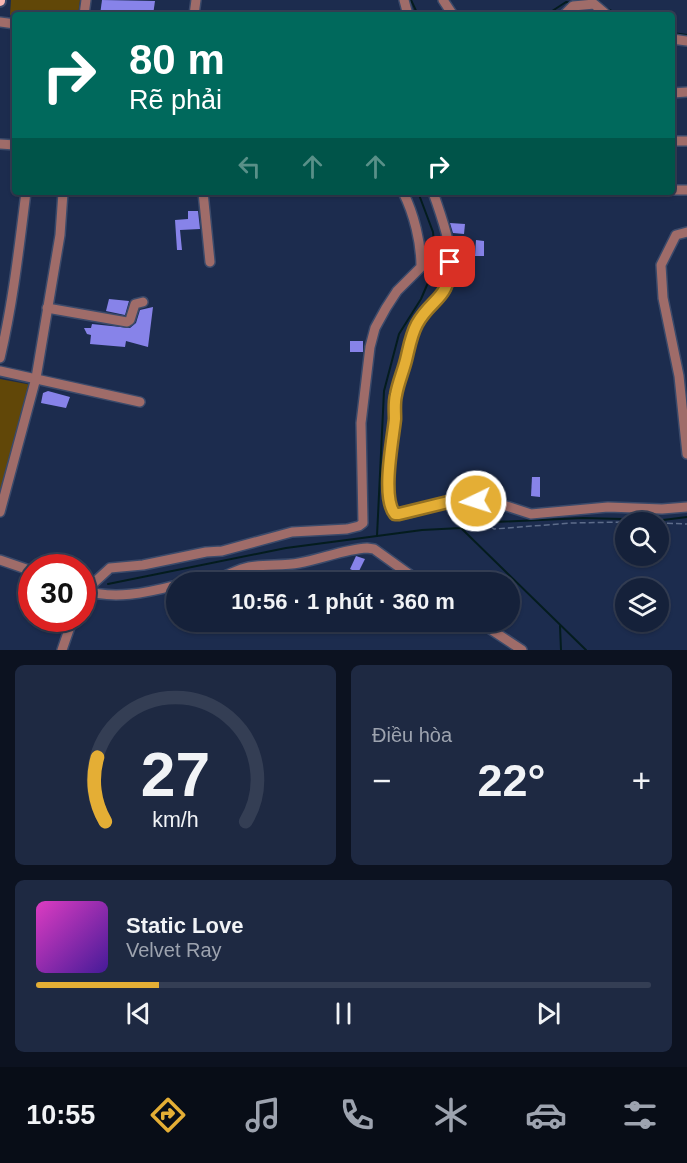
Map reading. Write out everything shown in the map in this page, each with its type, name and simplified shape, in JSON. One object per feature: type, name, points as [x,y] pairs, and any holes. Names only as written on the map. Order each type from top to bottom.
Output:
[{"type":"street","points":[[567,12],[573,6],[594,4],[603,12]]},
{"type":"street","points":[[0,358],[18,261],[26,195]]},
{"type":"street","points":[[0,512],[36,378],[60,235],[63,195]]},
{"type":"street","points":[[203,195],[210,262]]},
{"type":"street","points":[[96,580],[110,568],[143,565],[206,552],[222,551],[292,532],[347,529],[363,523],[361,423],[370,347],[375,328],[386,308],[397,291],[421,267],[420,250],[410,206],[404,195]]},
{"type":"street","points":[[434,195],[446,235],[450,262],[449,282],[444,292],[416,325],[395,398],[395,420],[389,456],[391,510],[399,514],[463,500],[500,504],[531,514],[608,507],[662,509],[687,507]]},
{"type":"street","points":[[687,232],[676,236],[661,265],[663,298],[679,376],[687,454]]},
{"type":"street","points":[[48,308],[127,322],[130,320],[135,304],[143,302]]},
{"type":"street","points":[[0,371],[140,402]]},
{"type":"street","points":[[231,572],[274,563],[285,565],[298,563],[367,548],[374,549],[406,572]]},
{"type":"street","points":[[0,560],[18,567]]},
{"type":"street","points":[[96,594],[110,596],[166,587]]},
{"type":"street","points":[[62,650],[68,632]]},
{"type":"street","points":[[495,632],[522,650]]},
{"type":"path","points":[[489,518],[490,526],[494,529],[615,522]]},
{"type":"path","points":[[669,523],[687,524]]},
{"type":"shaded area","points":[[11,0],[80,0],[78,12],[12,12],[12,15],[10,15]]},
{"type":"shaded area","points":[[0,379],[32,385],[0,500]]},
{"type":"building","points":[[102,0],[155,1],[153,12],[100,12]]},
{"type":"building","points":[[188,211],[198,211],[200,229],[180,230],[182,250],[177,250],[175,220],[188,219]]},
{"type":"building","points":[[450,223],[465,224],[464,234],[453,233]]},
{"type":"building","points":[[476,240],[484,241],[484,256],[475,256]]},
{"type":"building","points":[[109,299],[129,301],[125,315],[106,311]]},
{"type":"building","points":[[153,307],[148,347],[126,341],[125,347],[90,344],[91,335],[87,334],[84,328],[91,328],[92,324],[130,328],[136,323],[140,310]]},
{"type":"building","points":[[350,341],[363,341],[363,352],[350,352]]},
{"type":"building","points":[[48,391],[70,397],[66,408],[41,403],[43,393]]},
{"type":"building","points":[[532,477],[540,477],[540,497],[531,496]]},
{"type":"building","points":[[356,556],[365,559],[358,572],[350,569]]},
{"type":"waterway","points":[[411,0],[417,12]]},
{"type":"waterway","points":[[551,12],[566,2],[572,3]]},
{"type":"waterway","points":[[601,6],[614,12]]},
{"type":"waterway","points":[[675,33],[687,35]]},
{"type":"waterway","points":[[419,195],[433,232],[436,264],[421,299],[399,334],[384,391],[377,536],[461,528],[473,523],[583,518],[663,520],[687,517]]},
{"type":"waterway","points":[[461,528],[586,650]]},
{"type":"waterway","points":[[108,584],[286,548],[377,536]]},
{"type":"waterway","points":[[560,626],[561,650]]},
{"type":"route","points":[[450,262],[449,282],[444,292],[416,325],[395,398],[395,420],[389,456],[389,501],[391,510],[399,514],[448,502],[476,501]]}]
